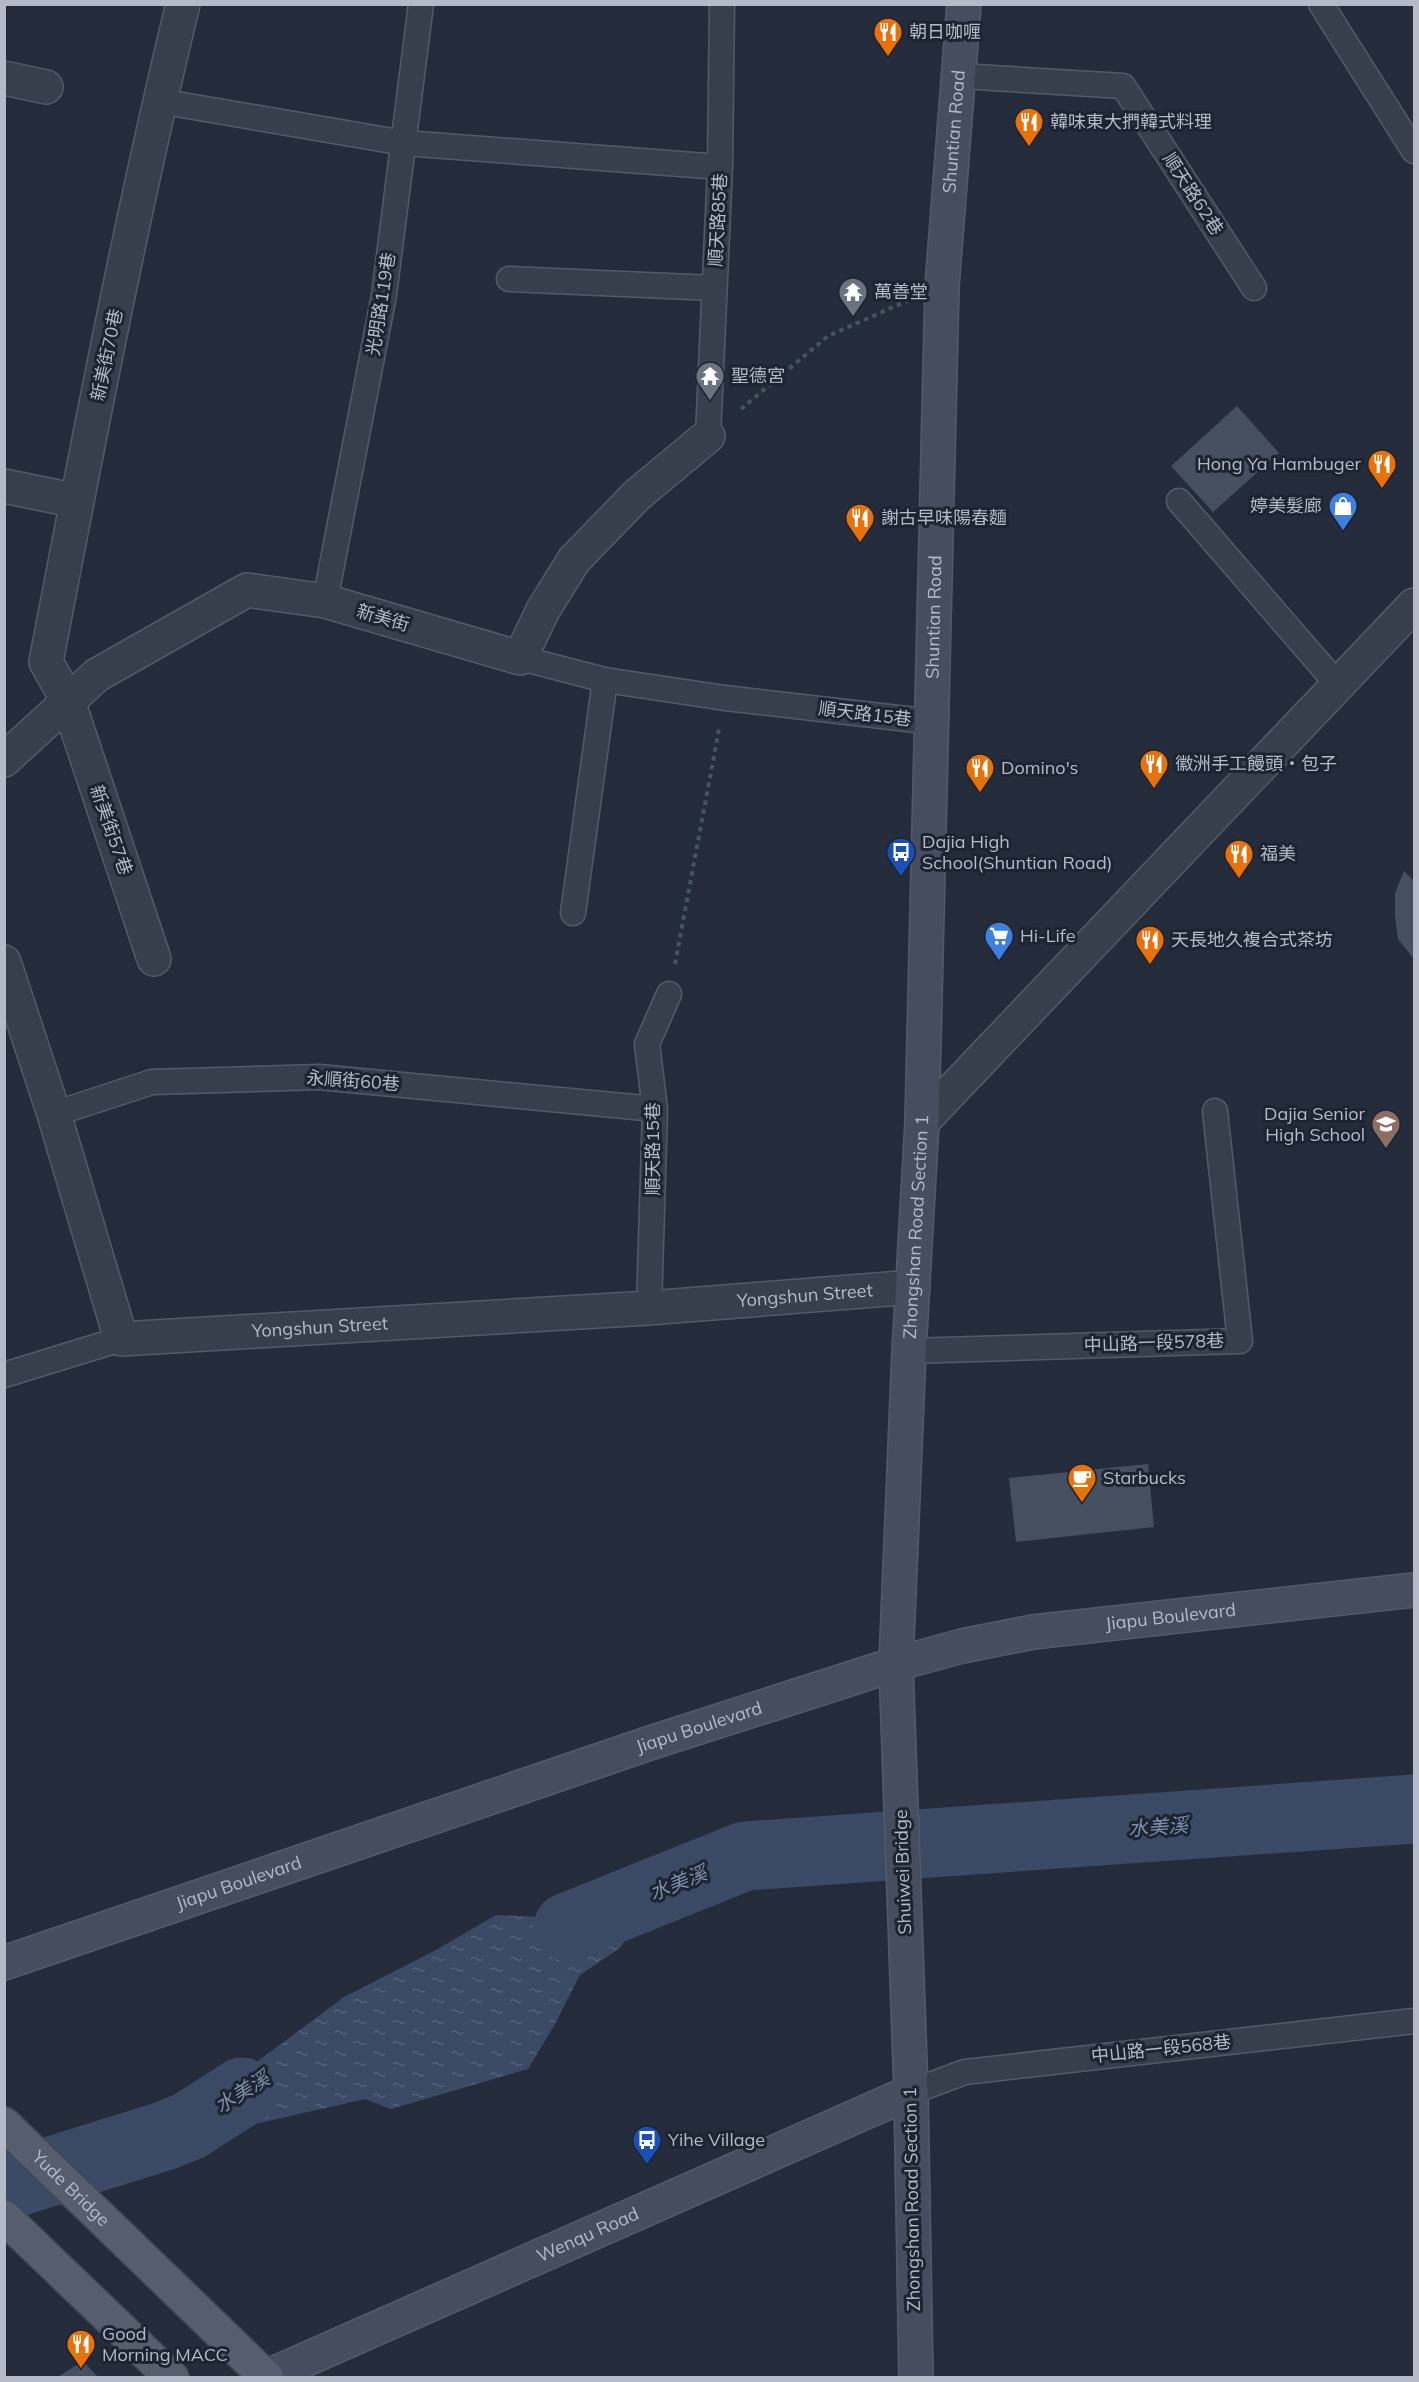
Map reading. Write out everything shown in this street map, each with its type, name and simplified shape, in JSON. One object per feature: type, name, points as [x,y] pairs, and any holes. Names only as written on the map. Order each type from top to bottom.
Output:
[{"type":"main road","name":"Yude Bridge","points":[[4,2124],[266,2377]]},
{"type":"main road","points":[[4,2217],[172,2378]]},
{"type":"street","name":"新美街70巷","points":[[68,701],[46,662],[159,101],[183,4]]},
{"type":"street","name":"Shuntian Road","points":[[922,1122],[942,286],[964,4]]},
{"type":"street","points":[[4,78],[46,87]]},
{"type":"street","points":[[520,658],[543,610],[573,560],[637,495],[708,436]]},
{"type":"street","points":[[4,486],[77,501]]},
{"type":"street","name":"新美街","points":[[4,760],[97,675],[247,590],[325,601],[520,658]]},
{"type":"street","name":"Zhongshan Road Section 1","points":[[898,1722],[896,1664],[909,1351],[922,1122],[1414,605]]},
{"type":"street","name":"新美街57巷","points":[[68,701],[154,959]]},
{"type":"street","points":[[4,962],[54,1114],[122,1339]]},
{"type":"street","name":"Yongshun Street","points":[[122,1339],[650,1308],[913,1287]]},
{"type":"street","name":"Jiapu Boulevard","points":[[4,1963],[642,1746],[896,1664],[962,1646],[1033,1632],[1414,1590]]},
{"type":"street","name":"Shuiwei Bridge","points":[[898,1722],[908,2021]]},
{"type":"street","name":"Zhongshan Road Section 1","points":[[908,2021],[916,2378]]},
{"type":"street","name":"Wenqu Road","points":[[266,2377],[911,2092]]},
{"type":"lane","name":"光明路119巷","points":[[325,601],[384,295],[421,4]]},
{"type":"lane","name":"順天路85巷","points":[[708,436],[720,166],[722,4]]},
{"type":"lane","points":[[1321,4],[1414,150]]},
{"type":"lane","name":"順天路62巷","points":[[960,76],[1123,86],[1254,288]]},
{"type":"lane","points":[[159,101],[404,143],[720,166]]},
{"type":"lane","points":[[509,279],[714,288]]},
{"type":"lane","points":[[1179,501],[1338,685]]},
{"type":"lane","name":"順天路15巷","points":[[520,658],[605,680],[725,698],[933,722]]},
{"type":"lane","points":[[573,913],[605,680]]},
{"type":"lane","name":"順天路15巷","points":[[650,1308],[655,1109],[647,1044],[669,994]]},
{"type":"lane","name":"永順街60巷","points":[[54,1114],[152,1082],[319,1077],[655,1109]]},
{"type":"lane","name":"中山路一段578巷","points":[[909,1351],[1240,1341],[1215,1111]]},
{"type":"lane","points":[[4,1375],[122,1339]]},
{"type":"lane","name":"中山路一段568巷","points":[[911,2092],[965,2072],[1414,2024]]},
{"type":"path","points":[[708,436],[828,336],[942,286]]},
{"type":"path","points":[[669,994],[725,698]]},
{"type":"water","points":[[656,1892],[620,1948],[580,1975],[555,2024],[528,2069],[391,2109],[365,2099],[237,2128],[183,2144],[157,2138],[152,2140],[344,1997],[436,1950],[496,1915],[537,1917]]},
{"type":"building","points":[[1237,406],[1279,453],[1213,512],[1171,466]]},
{"type":"building","points":[[1404,871],[1414,881],[1414,959],[1398,939],[1395,916],[1395,893]]},
{"type":"building","name":"Starbucks","points":[[1148,1464],[1154,1527],[1016,1542],[1009,1478]]},
{"type":"building","name":"Good Morning MACC","points":[[83,2361],[99,2378],[56,2378]]},
{"type":"waterway","name":"水美溪","points":[[568,1927],[745,1856],[1414,1809]]},
{"type":"waterway","name":"水美溪","points":[[4,2186],[164,2136],[189,2126],[242,2092]]},
{"type":"place","name":"朝日咖喱","points":[[888,58]]},
{"type":"place","name":"韓味東大捫韓式料理","points":[[1029,148]]},
{"type":"place","name":"萬善堂","points":[[853,318]]},
{"type":"place","name":"聖德宮","points":[[710,402]]},
{"type":"place","name":"Hong Ya Hambuger","points":[[1382,490]]},
{"type":"place","name":"婷美髮廊","points":[[1343,532]]},
{"type":"place","name":"謝古早味陽春麵","points":[[860,544]]},
{"type":"place","name":"徽洲手工饅頭‧包子","points":[[1154,790]]},
{"type":"place","name":"Domino's","points":[[980,794]]},
{"type":"place","name":"Dajia High School(Shuntian Road)","points":[[901,878]]},
{"type":"place","name":"福美","points":[[1239,880]]},
{"type":"place","name":"Hi-Life","points":[[999,962]]},
{"type":"place","name":"天長地久複合式茶坊","points":[[1150,966]]},
{"type":"place","name":"Dajia Senior High School","points":[[1386,1150]]},
{"type":"place","name":"Starbucks","points":[[1082,1504]]},
{"type":"place","name":"Yihe Village","points":[[647,2166]]},
{"type":"place","name":"Good Morning MACC","points":[[81,2370]]}]
